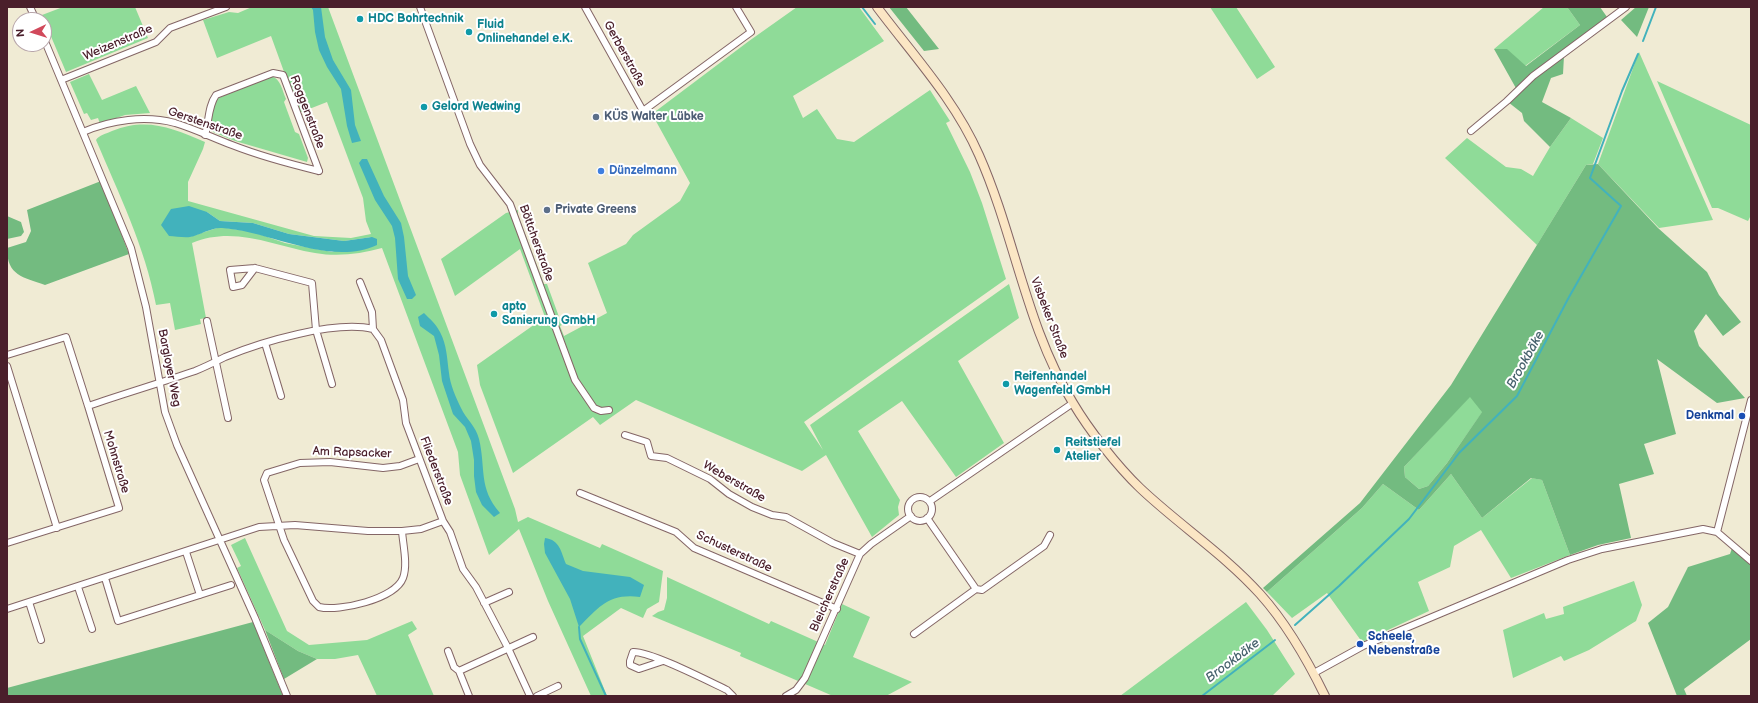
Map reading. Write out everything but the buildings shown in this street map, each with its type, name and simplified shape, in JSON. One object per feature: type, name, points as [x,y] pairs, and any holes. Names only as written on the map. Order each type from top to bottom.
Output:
[{"type":"main road","name":"Visbeker Straße","points":[[877,7],[946,97],[979,155],[1037,325],[1060,379],[1073,403],[1100,441],[1138,487],[1238,572],[1259,593],[1283,623],[1314,673],[1325,696]]},
{"type":"street","name":"Weizenstraße","points":[[62,80],[156,42],[170,28],[226,7]]},
{"type":"street","name":"Böttcherstraße","points":[[420,7],[470,144],[480,165],[510,204],[575,380],[594,408],[601,411],[609,410]]},
{"type":"street","name":"Gerberstraße","points":[[585,7],[643,111],[751,32],[736,7]]},
{"type":"street","points":[[1471,131],[1507,101],[1533,76],[1626,7]]},
{"type":"street","name":"Bargloyer Weg","points":[[50,52],[121,222],[138,270],[165,412],[177,445],[255,618],[287,696]]},
{"type":"street","name":"Roggenstraße","points":[[205,135],[212,102],[216,96],[273,73],[283,75],[319,172]]},
{"type":"street","name":"Gerstenstraße","points":[[83,132],[97,126],[143,119],[159,120],[176,123],[260,155],[319,172]]},
{"type":"street","points":[[255,268],[312,283],[316,330],[332,384]]},
{"type":"street","points":[[88,406],[196,370],[265,343],[316,330],[363,326],[373,329],[372,312],[360,282]]},
{"type":"street","points":[[207,321],[228,418]]},
{"type":"street","name":"Fliederstraße","points":[[7,609],[220,541],[239,532],[259,527],[280,525],[402,531],[421,529],[443,521],[406,423],[403,400],[381,340],[373,329]]},
{"type":"street","name":"Mohnstraße","points":[[7,355],[66,337],[119,508],[7,544]]},
{"type":"street","points":[[265,343],[281,396]]},
{"type":"street","points":[[7,366],[57,528]]},
{"type":"street","points":[[930,501],[1073,403]]},
{"type":"street","points":[[1718,532],[1750,404]]},
{"type":"street","name":"Weberstraße","points":[[625,435],[647,442],[651,456],[666,458],[710,478],[729,494],[752,507],[772,515],[786,518],[833,543],[860,554]]},
{"type":"street","name":"Am Rapsacker","points":[[402,531],[405,569],[403,578],[395,589],[387,594],[352,606],[322,608],[316,606],[284,540],[264,480],[268,473],[300,462],[330,462],[383,468],[400,466],[419,459]]},
{"type":"street","name":"Schusterstraße","points":[[580,493],[676,532],[694,548],[837,608]]},
{"type":"street","points":[[924,497],[930,501],[932,512],[927,518],[920,520],[911,516],[909,505],[913,499],[924,497]]},
{"type":"street","name":"Bleicherstraße","points":[[786,696],[796,690],[805,678],[860,554],[871,544],[911,516]]},
{"type":"street","points":[[927,518],[976,589]]},
{"type":"street","points":[[443,521],[450,532],[463,569],[476,587],[508,648],[530,696]]},
{"type":"street","points":[[1314,673],[1363,646],[1568,560],[1602,549],[1703,528],[1718,532],[1751,561]]},
{"type":"street","points":[[914,634],[976,589],[982,590],[1044,546],[1050,535]]},
{"type":"street","points":[[186,552],[200,595]]},
{"type":"street","points":[[105,578],[118,621],[231,585]]},
{"type":"street","points":[[78,587],[92,629]]},
{"type":"street","points":[[484,603],[509,592]]},
{"type":"street","points":[[29,602],[41,640]]},
{"type":"street","points":[[458,671],[533,637]]},
{"type":"street","points":[[448,651],[454,667],[458,671],[469,696]]},
{"type":"street","points":[[663,661],[639,669],[630,665],[633,652],[639,652],[663,661],[727,690],[733,696]]},
{"type":"street","points":[[537,696],[558,686]]},
{"type":"green space","points":[[63,7],[135,7],[148,38],[66,72],[52,39],[52,12],[50,12]]},
{"type":"green space","points":[[252,7],[328,7],[515,509],[518,522],[528,517],[600,548],[602,544],[663,571],[659,602],[647,609],[643,618],[621,608],[583,636],[607,696],[591,696],[548,601],[519,529],[489,555],[460,475],[458,452],[382,248],[365,252],[332,255],[300,250],[239,236],[208,238],[192,243],[206,318],[200,319],[201,324],[175,330],[170,303],[156,305],[145,262],[138,242],[96,140],[97,138],[112,131],[137,125],[159,126],[181,132],[205,142],[188,182],[188,201],[314,236],[351,238],[371,234],[366,221],[363,198],[327,102],[299,113],[271,36],[217,58],[203,20],[229,12],[238,13]],"holes":[[[207,212],[220,221],[253,223],[289,234],[344,241],[372,237],[332,252],[285,243],[253,232],[220,227],[189,237]]]},
{"type":"green space","points":[[797,7],[859,7],[884,41],[793,96],[803,118],[817,109],[837,139],[854,142],[930,90],[950,121],[946,123],[970,172],[982,203],[1006,279],[804,422],[823,450],[810,425],[1009,284],[1019,318],[958,361],[1004,443],[956,477],[902,401],[858,431],[900,500],[898,507],[899,515],[872,537],[826,455],[802,471],[636,400],[600,425],[593,417],[513,473],[480,385],[477,365],[545,317],[520,249],[455,296],[441,259],[506,213],[518,210],[518,215],[544,284],[547,284],[562,325],[560,326],[564,336],[607,313],[588,263],[626,244],[633,235],[680,201],[690,183],[652,114]]},
{"type":"green space","points":[[889,7],[906,7],[939,49],[924,51]]},
{"type":"green space","points":[[1210,7],[1236,7],[1275,67],[1257,79]]},
{"type":"green space","points":[[1544,7],[1567,7],[1580,25],[1525,66],[1507,50],[1494,49]]},
{"type":"green space","points":[[1567,7],[1600,7],[1607,17],[1533,74],[1517,90],[1494,49],[1507,49],[1526,66],[1580,25]]},
{"type":"green space","points":[[1636,7],[1649,7],[1637,37],[1621,20]]},
{"type":"green space","points":[[1639,52],[1713,220],[1659,228],[1598,164]]},
{"type":"green space","points":[[1564,56],[1563,74],[1551,78],[1542,102],[1571,118],[1550,147],[1524,121],[1522,113],[1508,102],[1535,77]]},
{"type":"green space","points":[[89,74],[102,100],[136,86],[150,113],[125,115],[100,124],[98,118],[91,120],[87,113],[84,114],[70,82]]},
{"type":"green space","points":[[271,76],[274,77],[281,85],[286,99],[284,102],[295,132],[299,134],[308,158],[307,162],[235,141],[213,132],[211,116],[216,99]]},
{"type":"green space","points":[[1657,81],[1751,125],[1751,215],[1748,221],[1718,208],[1712,208]]},
{"type":"green space","points":[[1571,118],[1603,138],[1593,164],[1586,165],[1537,245],[1445,158],[1467,138],[1506,167],[1521,169],[1533,176],[1550,147]]},
{"type":"green space","points":[[1598,164],[1658,228],[1707,272],[1719,295],[1741,322],[1723,336],[1706,314],[1694,331],[1699,346],[1745,398],[1717,403],[1657,359],[1676,434],[1644,444],[1654,474],[1619,484],[1631,538],[1598,545],[1570,555],[1542,480],[1531,478],[1482,518],[1451,474],[1419,510],[1383,484],[1362,508],[1267,592],[1263,588],[1360,503],[1451,385],[1586,165]],"holes":[[[1470,397],[1482,412],[1447,463],[1428,486],[1419,489],[1405,477],[1404,467]]]},
{"type":"green space","points":[[101,181],[129,254],[45,285],[23,277],[13,270],[8,257],[7,248],[26,242],[31,231],[27,210]]},
{"type":"green space","points":[[7,216],[21,222],[24,232],[21,236],[7,239]]},
{"type":"green space","points":[[1470,396],[1483,411],[1447,463],[1428,486],[1419,489],[1405,477],[1404,467]]},
{"type":"green space","points":[[1451,474],[1482,518],[1532,478],[1542,480],[1570,555],[1511,578],[1481,530],[1454,546],[1450,567],[1418,582],[1429,611],[1362,642],[1327,593],[1292,618],[1267,592],[1362,508],[1383,484],[1419,510]]},
{"type":"green space","points":[[245,538],[287,631],[309,645],[367,640],[412,621],[417,629],[408,635],[434,696],[377,696],[358,655],[335,659],[317,659],[298,651],[265,630],[237,568],[241,566],[231,545]]},
{"type":"green space","points":[[1732,548],[1751,565],[1751,639],[1684,689],[1687,696],[1677,696],[1648,623],[1668,607],[1688,567],[1730,554]]},
{"type":"green space","points":[[667,577],[769,624],[771,621],[825,645],[842,604],[870,617],[853,657],[912,682],[886,696],[833,696],[740,656],[741,653],[652,616],[664,610],[667,598]]},
{"type":"green space","points":[[1634,581],[1642,605],[1636,621],[1589,650],[1564,661],[1561,656],[1513,678],[1503,630],[1544,613],[1546,619],[1564,614],[1563,607]]},
{"type":"green space","points":[[1246,602],[1267,630],[1295,674],[1272,696],[1120,696]]},
{"type":"green space","points":[[253,622],[283,696],[7,696],[7,688]]},
{"type":"green space","points":[[265,630],[298,651],[317,659],[284,679]]},
{"type":"water","points":[[311,7],[321,7],[325,37],[333,60],[351,90],[355,125],[361,141],[352,143],[347,126],[341,89],[327,67],[319,50],[315,32],[313,10]]},
{"type":"water","points":[[362,159],[367,159],[384,196],[401,223],[408,276],[416,295],[412,299],[407,299],[398,279],[395,238],[392,226],[375,200],[359,163]]},
{"type":"water","points":[[189,206],[207,212],[220,221],[253,223],[289,234],[344,241],[372,237],[377,239],[377,245],[359,251],[340,252],[320,250],[241,230],[222,228],[214,229],[190,237],[169,236],[161,225],[171,209]]},
{"type":"water","points":[[424,313],[437,326],[440,332],[444,342],[450,377],[457,400],[463,412],[478,434],[488,495],[500,513],[494,517],[482,505],[476,492],[471,441],[465,427],[453,414],[442,381],[439,355],[434,336],[420,326],[418,317]]},
{"type":"water","points":[[545,538],[554,541],[557,544],[566,564],[583,571],[630,577],[644,585],[640,597],[629,596],[612,599],[593,613],[579,627],[570,599],[545,553]]},
{"type":"waterway","points":[[862,7],[875,24]]},
{"type":"waterway","name":"Brookbäke","points":[[1643,41],[1656,7]]},
{"type":"waterway","name":"Brookbäke","points":[[1295,625],[1339,586],[1409,519],[1459,453],[1517,396],[1569,297],[1621,206],[1590,178],[1622,91],[1638,54]]},
{"type":"waterway","points":[[579,627],[580,639],[606,696]]},
{"type":"waterway","name":"Brookbäke","points":[[1202,696],[1275,640]]},
{"type":"place","name":"HDC Bohrtechnik","points":[[360,19]]},
{"type":"place","name":"Fluid Onlinehandel e.K.","points":[[469,32]]},
{"type":"place","name":"Gelord Wedwing","points":[[424,107]]},
{"type":"place","name":"KÜS Walter Lübke","points":[[596,117]]},
{"type":"place","name":"Dünzelmann","points":[[601,171]]},
{"type":"place","name":"Private Greens","points":[[547,210]]},
{"type":"place","name":"apto Sanierung GmbH","points":[[494,314]]},
{"type":"place","name":"Reifenhandel Wagenfeld GmbH","points":[[1006,384]]},
{"type":"place","name":"Denkmal","points":[[1742,416]]},
{"type":"place","name":"Reitstiefel Atelier","points":[[1057,450]]},
{"type":"place","name":"Scheele, Nebenstraße","points":[[1360,644]]}]
